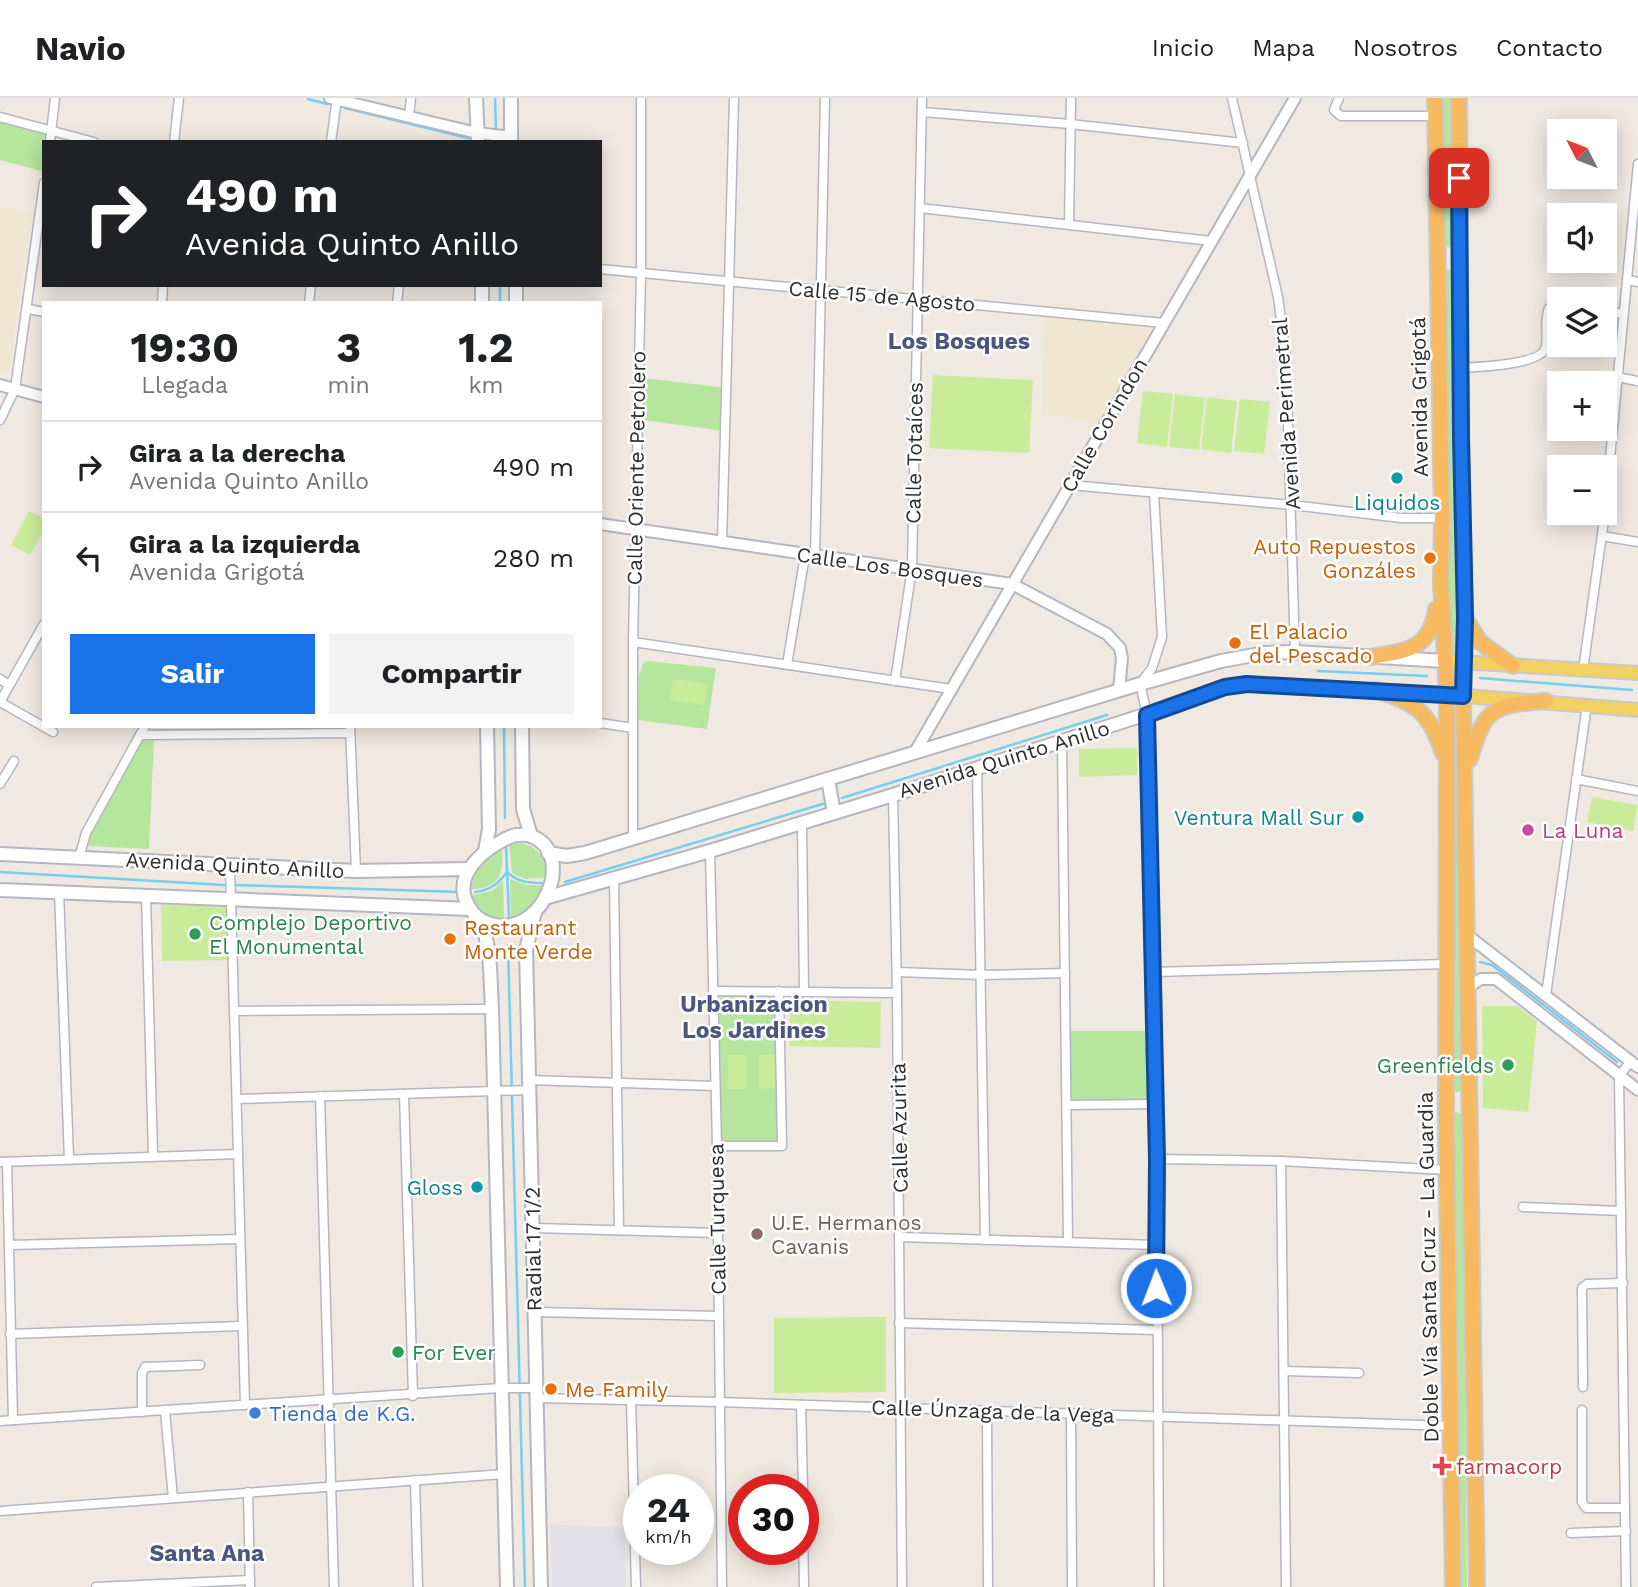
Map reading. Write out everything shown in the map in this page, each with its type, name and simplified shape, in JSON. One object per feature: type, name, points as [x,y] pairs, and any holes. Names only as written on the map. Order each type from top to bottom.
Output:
[{"type":"highway","name":"Avenida Grigotá","points":[[1435,98],[1441,584],[1447,695]]},
{"type":"highway","name":"Avenida Grigotá","points":[[1459,98],[1460,368],[1465,618],[1463,696]]},
{"type":"highway","points":[[1437,243],[1442,250],[1448,251],[1460,242]]},
{"type":"highway","points":[[1437,273],[1449,264],[1460,270]]},
{"type":"highway","points":[[1370,657],[1409,649],[1424,640],[1434,624],[1441,584]]},
{"type":"highway","points":[[1465,618],[1480,642],[1513,666]]},
{"type":"highway","points":[[1375,690],[1414,704],[1425,714],[1447,763]]},
{"type":"highway","name":"Doble Vía Santa Cruz - La Guardia","points":[[1447,695],[1446,1116],[1453,1587]]},
{"type":"highway","name":"Doble Vía Santa Cruz - La Guardia","points":[[1463,696],[1477,1587]]},
{"type":"highway","points":[[1466,770],[1476,734],[1492,713],[1513,704],[1546,701]]},
{"type":"highway","points":[[1446,1086],[1455,1096],[1465,1094],[1469,1088]]},
{"type":"highway","points":[[1446,1116],[1458,1109],[1465,1111],[1469,1122]]},
{"type":"main road","points":[[477,98],[477,137]]},
{"type":"main road","points":[[511,98],[511,139]]},
{"type":"main road","name":"Avenida Quinto Anillo","points":[[548,853],[567,856],[633,838],[1119,690],[1242,656],[1295,652],[1638,673]]},
{"type":"main road","name":"Avenida Quinto Anillo","points":[[545,898],[802,823],[1147,715],[1225,687],[1247,684],[1375,690],[1587,704],[1638,710]]},
{"type":"main road","points":[[485,851],[489,829],[487,728]]},
{"type":"main road","points":[[522,728],[523,809],[531,836]]},
{"type":"main road","points":[[828,779],[834,813]]},
{"type":"main road","points":[[515,835],[531,836],[541,843],[548,853],[553,874],[551,887],[545,898],[535,912],[513,926],[497,927],[480,920],[464,897],[464,884],[469,869],[485,851],[502,839],[515,835]]},
{"type":"main road","name":"Avenida Quinto Anillo","points":[[0,854],[356,871],[469,869]]},
{"type":"main road","name":"Avenida Quinto Anillo","points":[[0,890],[470,909]]},
{"type":"main road","name":"Radial 17 1/2","points":[[535,912],[526,950],[526,1087],[534,1228],[533,1392],[541,1587]]},
{"type":"main road","name":"Radial 17 1/2","points":[[480,920],[489,948],[496,1091],[507,1587]]},
{"type":"street","points":[[50,140],[55,98]]},
{"type":"street","points":[[174,140],[179,98]]},
{"type":"street","points":[[409,115],[411,98]]},
{"type":"street","name":"Calle Oriente Petrolero","points":[[633,838],[633,642],[641,98]]},
{"type":"street","points":[[722,543],[734,98]]},
{"type":"street","points":[[787,664],[810,556],[822,290],[825,98]]},
{"type":"street","name":"Calle Totaíces","points":[[895,681],[912,568],[922,98]]},
{"type":"street","points":[[1069,224],[1071,98]]},
{"type":"street","name":"Avenida Perimetral","points":[[1232,98],[1278,297],[1286,356],[1295,652]]},
{"type":"street","name":"Calle Corindon","points":[[915,752],[1295,98]]},
{"type":"street","points":[[1339,98],[1334,110],[1341,116],[1435,116]]},
{"type":"street","points":[[331,140],[334,99],[409,115],[477,137],[511,139]]},
{"type":"street","points":[[922,112],[1070,124],[1243,143]]},
{"type":"street","points":[[0,117],[86,140]]},
{"type":"street","points":[[1638,164],[1617,377],[1638,381]]},
{"type":"street","points":[[920,208],[1211,241]]},
{"type":"street","points":[[0,420],[15,389],[41,220]]},
{"type":"street","name":"Calle 15 de Agosto","points":[[602,270],[1164,323]]},
{"type":"street","points":[[1628,280],[1638,282]]},
{"type":"street","points":[[28,309],[42,312]]},
{"type":"street","points":[[1460,368],[1524,361],[1541,356],[1546,348],[1547,312]]},
{"type":"street","points":[[1617,313],[1623,314]]},
{"type":"street","points":[[0,385],[42,396]]},
{"type":"street","points":[[1070,485],[1292,505],[1401,518],[1442,518]]},
{"type":"street","points":[[1154,493],[1162,637],[1152,668],[1140,684],[1147,715],[1156,1104],[1158,1587]]},
{"type":"street","name":"Calle Los Bosques","points":[[602,524],[1012,584],[1107,634],[1120,648],[1122,658],[1119,690]]},
{"type":"street","points":[[1583,670],[1603,525]]},
{"type":"street","points":[[1602,536],[1638,542]]},
{"type":"street","points":[[42,627],[0,702],[42,726]]},
{"type":"street","points":[[633,642],[951,689]]},
{"type":"street","points":[[0,679],[9,685]]},
{"type":"street","points":[[1546,995],[1587,704]]},
{"type":"street","points":[[602,723],[633,729]]},
{"type":"street","points":[[46,728],[53,732]]},
{"type":"street","points":[[79,858],[86,833],[144,728]]},
{"type":"street","points":[[140,735],[350,730],[356,871]]},
{"type":"street","points":[[1062,741],[1068,1241]]},
{"type":"street","points":[[1,780],[14,761]]},
{"type":"street","points":[[977,768],[985,1240]]},
{"type":"street","points":[[1576,779],[1638,791]]},
{"type":"street","name":"Calle Azurita","points":[[893,794],[902,1587]]},
{"type":"street","points":[[802,823],[804,992]]},
{"type":"street","name":"Calle Turquesa","points":[[710,851],[717,1146],[722,1587]]},
{"type":"street","points":[[230,865],[245,1405]]},
{"type":"street","points":[[614,880],[619,1230]]},
{"type":"street","points":[[60,891],[69,1159]]},
{"type":"street","points":[[146,896],[153,1156]]},
{"type":"street","points":[[1467,935],[1634,1064],[1619,1076]]},
{"type":"street","points":[[1153,972],[1447,964]]},
{"type":"street","points":[[897,972],[982,975],[1065,973]]},
{"type":"street","points":[[1468,987],[1481,979],[1496,979],[1638,1090]]},
{"type":"street","points":[[713,991],[897,993]]},
{"type":"street","points":[[717,1146],[782,1146],[779,991]]},
{"type":"street","points":[[234,1011],[492,1009]]},
{"type":"street","points":[[1619,1076],[1626,1587]]},
{"type":"street","points":[[237,1099],[496,1091],[617,1083],[715,1086]]},
{"type":"street","points":[[404,1094],[413,1396]]},
{"type":"street","points":[[320,1097],[334,1587]]},
{"type":"street","points":[[1067,1105],[1156,1104]]},
{"type":"street","points":[[13,1420],[10,1245],[4,1162],[238,1154]]},
{"type":"street","points":[[1157,1159],[1281,1161],[1447,1170]]},
{"type":"street","points":[[1281,1161],[1286,1587]]},
{"type":"street","points":[[1523,1207],[1621,1211]]},
{"type":"street","points":[[534,1228],[716,1233]]},
{"type":"street","points":[[900,1237],[1156,1245]]},
{"type":"street","points":[[10,1245],[240,1239]]},
{"type":"street","points":[[1583,1387],[1582,1288],[1587,1284],[1623,1283]]},
{"type":"street","points":[[534,1312],[718,1316]]},
{"type":"street","points":[[898,1323],[1157,1330]]},
{"type":"street","points":[[10,1334],[242,1326]]},
{"type":"street","points":[[142,1412],[142,1373],[145,1367],[200,1365]]},
{"type":"street","points":[[1284,1371],[1359,1373]]},
{"type":"street","name":"Calle Únzaga de la Vega","points":[[0,1421],[504,1388],[631,1400],[1451,1426]]},
{"type":"street","points":[[631,1400],[636,1587]]},
{"type":"street","points":[[801,1405],[803,1474]]},
{"type":"street","points":[[1582,1410],[1582,1502],[1586,1508],[1625,1508]]},
{"type":"street","points":[[165,1411],[173,1498]]},
{"type":"street","points":[[986,1412],[988,1587]]},
{"type":"street","points":[[1071,1413],[1072,1587]]},
{"type":"street","points":[[0,1511],[504,1474]]},
{"type":"street","points":[[415,1480],[418,1587]]},
{"type":"street","points":[[96,1587],[250,1583],[248,1492]]},
{"type":"street","points":[[1571,1533],[1626,1531]]},
{"type":"street","points":[[804,1565],[804,1587]]},
{"type":"shaded area","points":[[0,206],[31,214],[9,371],[5,374],[0,372]]},
{"type":"shaded area","points":[[1045,315],[1149,327],[1153,332],[1097,423],[1042,413]]},
{"type":"shaded area","points":[[550,1524],[623,1528],[626,1587],[552,1587]]},
{"type":"green space","points":[[1440,98],[1452,98],[1454,243],[1450,248],[1444,245]]},
{"type":"green space","points":[[0,121],[47,134],[47,140],[42,140],[42,171],[0,160]]},
{"type":"green space","points":[[1451,269],[1459,650],[1456,654],[1449,650],[1443,362],[1444,270]]},
{"type":"green space","points":[[933,375],[1033,380],[1029,453],[929,448]]},
{"type":"green space","points":[[644,378],[726,388],[725,431],[643,420]]},
{"type":"green space","points":[[1143,391],[1173,394],[1167,447],[1137,443]]},
{"type":"green space","points":[[1175,394],[1205,398],[1199,450],[1169,447]]},
{"type":"green space","points":[[1207,397],[1237,401],[1231,453],[1201,449]]},
{"type":"green space","points":[[1240,399],[1270,402],[1264,454],[1234,451]]},
{"type":"green space","points":[[29,511],[42,517],[42,534],[30,555],[11,545]]},
{"type":"green space","points":[[647,661],[716,668],[707,729],[637,720],[639,676],[643,663]]},
{"type":"green space","points":[[673,679],[708,684],[704,705],[670,700]]},
{"type":"green space","points":[[1451,697],[1458,698],[1463,1088],[1457,1093],[1452,1085]]},
{"type":"green space","points":[[154,739],[149,849],[88,846],[92,825],[140,742]]},
{"type":"green space","points":[[1137,748],[1137,775],[1079,777],[1079,749]]},
{"type":"green space","points":[[1592,797],[1638,805],[1633,831],[1587,822]]},
{"type":"green space","points":[[509,843],[525,844],[537,851],[547,869],[548,877],[525,879],[512,873]]},
{"type":"green space","points":[[502,845],[499,876],[489,885],[471,889],[482,864]]},
{"type":"green space","points":[[510,879],[527,885],[546,885],[529,911],[511,921]]},
{"type":"green space","points":[[503,881],[504,917],[507,922],[480,914],[471,899],[472,895],[492,891]]},
{"type":"green space","name":"Complejo Deportivo El Monumental","points":[[161,905],[229,907],[228,960],[162,961]]},
{"type":"green space","points":[[774,994],[780,1141],[778,1144],[721,1142],[719,999],[724,995]]},
{"type":"green space","points":[[790,1000],[881,1002],[880,1048],[789,1046]]},
{"type":"green space","name":"Greenfields","points":[[1482,1006],[1517,1006],[1537,1021],[1528,1112],[1483,1108]]},
{"type":"green space","points":[[1069,1031],[1149,1031],[1151,1097],[1147,1101],[1073,1101],[1070,1097]]},
{"type":"green space","points":[[728,1055],[747,1055],[747,1089],[728,1089]]},
{"type":"green space","points":[[759,1055],[778,1055],[778,1088],[759,1089]]},
{"type":"green space","points":[[1456,1112],[1462,1114],[1467,1587],[1457,1587]]},
{"type":"green space","points":[[886,1317],[886,1392],[774,1393],[774,1318]]},
{"type":"waterway","points":[[495,98],[496,130]]},
{"type":"waterway","points":[[308,99],[327,104]]},
{"type":"waterway","points":[[345,108],[468,138]]},
{"type":"waterway","points":[[500,287],[500,301]]},
{"type":"waterway","points":[[1318,671],[1427,676]]},
{"type":"waterway","points":[[1480,678],[1632,690]]},
{"type":"waterway","points":[[842,798],[1107,715]]},
{"type":"waterway","points":[[504,728],[505,818]]},
{"type":"waterway","points":[[565,882],[829,802]]},
{"type":"waterway","points":[[506,845],[509,918]]},
{"type":"waterway","points":[[0,872],[224,885]]},
{"type":"waterway","points":[[475,892],[494,886],[507,872],[524,882],[545,883]]},
{"type":"waterway","points":[[235,885],[460,892]]},
{"type":"waterway","points":[[508,945],[525,1587]]},
{"type":"waterway","points":[[1480,962],[1492,965],[1617,1062]]},
{"type":"place","name":"Liquidos","points":[[1397,478]]},
{"type":"place","name":"Auto Repuestos Gonzáles","points":[[1430,558]]},
{"type":"place","name":"El Palacio del Pescado","points":[[1235,643]]},
{"type":"place","name":"Ventura Mall Sur","points":[[1358,817]]},
{"type":"place","name":"La Luna","points":[[1528,830]]},
{"type":"place","name":"Complejo Deportivo El Monumental","points":[[195,934]]},
{"type":"place","name":"Restaurant Monte Verde","points":[[450,939]]},
{"type":"place","name":"Greenfields","points":[[1508,1065]]},
{"type":"place","name":"Gloss","points":[[477,1187]]},
{"type":"place","name":"U.E. Hermanos Cavanis","points":[[757,1234]]},
{"type":"place","name":"For Ever","points":[[398,1352]]},
{"type":"place","name":"Me Family","points":[[551,1389]]},
{"type":"place","name":"Tienda de K.G.","points":[[255,1413]]},
{"type":"place","name":"farmacorp","points":[[1442,1466]]},
{"type":"district","name":"Los Bosques","points":[[959,341]]},
{"type":"district","name":"Urbanizacion Los Jardines","points":[[754,1017]]},
{"type":"district","name":"Santa Ana","points":[[207,1553]]},
{"type":"route","points":[[1156,1288],[1157,1159],[1147,715],[1225,687],[1247,684],[1463,696],[1465,618],[1459,178]]}]
